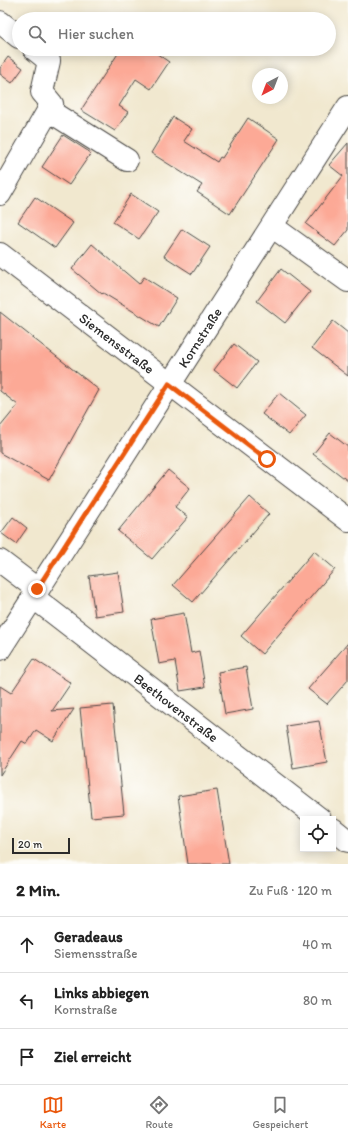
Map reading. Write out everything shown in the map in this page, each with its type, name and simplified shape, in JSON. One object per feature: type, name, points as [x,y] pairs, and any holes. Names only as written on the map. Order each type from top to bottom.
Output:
[{"type":"street","points":[[0,22],[12,31]]},
{"type":"street","points":[[0,194],[45,101],[49,61],[43,56]]},
{"type":"street","points":[[45,101],[128,160]]},
{"type":"street","name":"Kornstraße","points":[[0,649],[169,384],[273,227],[348,107]]},
{"type":"street","points":[[273,227],[348,281]]},
{"type":"street","name":"Siemensstraße","points":[[0,254],[348,520]]},
{"type":"street","name":"Beethovenstraße","points":[[0,561],[35,593],[316,816]]},
{"type":"street","points":[[336,831],[348,841]]},
{"type":"building","points":[[116,56],[160,56],[169,62],[151,89],[136,79],[119,106],[128,112],[115,131],[81,110]]},
{"type":"building","points":[[8,57],[23,68],[12,83],[0,74],[0,68]]},
{"type":"building","points":[[173,117],[192,129],[184,141],[217,162],[220,157],[222,158],[248,118],[279,139],[230,214],[197,192],[202,185],[151,153]]},
{"type":"building","points":[[63,135],[91,153],[69,185],[42,167]]},
{"type":"building","points":[[348,143],[348,230],[335,246],[306,224],[343,176],[329,165]]},
{"type":"building","points":[[131,194],[158,212],[139,239],[113,222]]},
{"type":"building","points":[[35,197],[73,223],[55,248],[18,222]]},
{"type":"building","points":[[182,229],[210,247],[192,274],[164,256]]},
{"type":"building","points":[[92,244],[139,284],[144,277],[177,298],[159,327],[103,293],[102,294],[72,269]]},
{"type":"building","points":[[281,269],[310,292],[285,323],[257,301]]},
{"type":"building","points":[[0,312],[99,390],[49,480],[0,453],[0,427],[18,405],[0,391]]},
{"type":"building","points":[[333,321],[348,333],[348,376],[312,348]]},
{"type":"building","points":[[234,344],[257,362],[237,388],[214,370]]},
{"type":"building","points":[[279,393],[306,415],[289,435],[262,414]]},
{"type":"building","points":[[330,433],[348,447],[348,481],[313,454]]},
{"type":"building","points":[[168,470],[190,488],[175,507],[188,517],[152,559],[118,531]]},
{"type":"building","points":[[250,497],[269,514],[193,602],[173,585]]},
{"type":"building","points":[[13,517],[27,528],[16,544],[1,533]]},
{"type":"building","points":[[314,551],[335,569],[262,654],[241,636]]},
{"type":"building","points":[[118,572],[124,612],[95,616],[89,576]]},
{"type":"building","points":[[184,613],[191,653],[199,651],[205,687],[180,691],[175,661],[159,664],[151,619]]},
{"type":"building","points":[[348,643],[348,680],[327,704],[308,689]]},
{"type":"building","points":[[34,659],[71,683],[52,711],[74,709],[53,741],[36,730],[27,744],[22,741],[0,775],[0,686],[11,693]]},
{"type":"building","points":[[246,667],[253,709],[225,714],[218,672]]},
{"type":"building","points":[[113,705],[124,814],[91,817],[80,708]]},
{"type":"building","points":[[319,721],[327,762],[293,768],[286,726]]},
{"type":"building","points":[[217,790],[229,864],[188,864],[178,796]]},
{"type":"route","points":[[37,589],[169,384],[267,459]]}]
